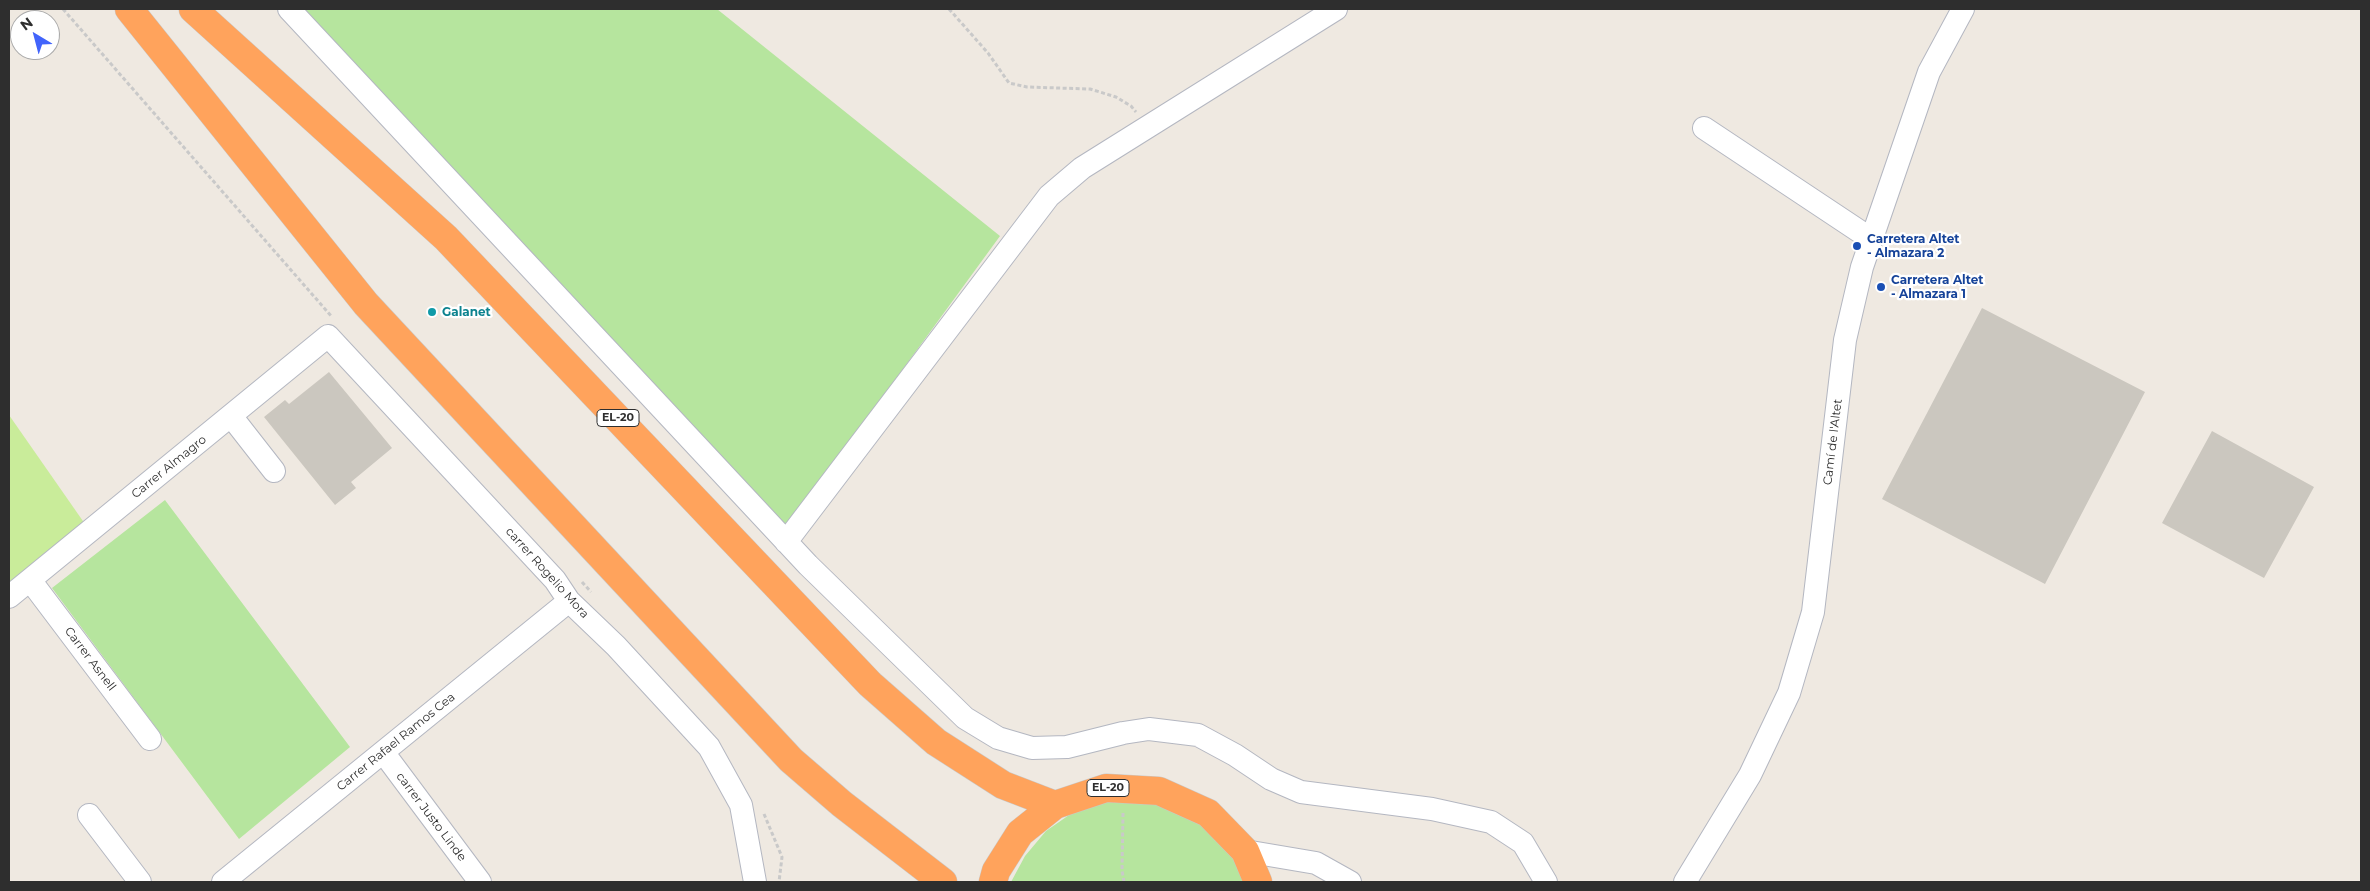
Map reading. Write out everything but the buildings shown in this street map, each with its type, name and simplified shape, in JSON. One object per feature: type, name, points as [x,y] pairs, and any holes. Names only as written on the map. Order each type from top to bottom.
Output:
[{"type":"highway","points":[[129,9],[366,304],[792,760],[842,804],[943,882]]},
{"type":"highway","name":"EL-20","points":[[193,9],[446,238],[870,684],[936,742],[1003,786],[1056,805]]},
{"type":"highway","name":"EL-20","points":[[993,882],[996,871],[1020,833],[1056,805],[1106,788],[1159,791],[1208,812],[1245,851],[1258,882]]},
{"type":"street","points":[[289,9],[786,542],[965,718],[998,738],[1032,748],[1067,747],[1123,733],[1150,729],[1198,735],[1235,755],[1271,779],[1301,792],[1432,809],[1491,822],[1523,842],[1546,882]]},
{"type":"street","points":[[786,542],[1049,196],[1082,168],[1336,9]]},
{"type":"street","name":"Camí de l'Altet","points":[[1686,878],[1750,775],[1789,693],[1814,612],[1845,340],[1862,267],[1929,72],[1963,9]]},
{"type":"street","points":[[1704,128],[1871,240]]},
{"type":"street","name":"Carrer Almagro","points":[[9,597],[328,336]]},
{"type":"street","name":"carrer Rogelio Mora","points":[[328,336],[555,580],[569,601],[616,646],[709,747],[741,805],[755,882]]},
{"type":"street","points":[[231,416],[274,471]]},
{"type":"street","name":"Carrer Asnell","points":[[30,580],[150,738]]},
{"type":"street","name":"Carrer Rafael Ramos Cea","points":[[223,882],[569,601]]},
{"type":"street","name":"carrer Justo Linde","points":[[383,752],[476,881]]},
{"type":"street","points":[[88,816],[140,882]]},
{"type":"street","points":[[1245,851],[1316,863],[1350,882]]},
{"type":"path","points":[[950,9],[988,52],[1009,83],[1027,87],[1090,90],[1116,97],[1131,106],[1148,127]]},
{"type":"path","points":[[1123,813],[1122,870],[1124,882]]},
{"type":"green space","points":[[301,9],[717,9],[1000,236],[787,528]]},
{"type":"green space","points":[[9,415],[85,524],[9,585]]},
{"type":"green space","points":[[165,500],[350,747],[239,839],[52,588]]},
{"type":"green space","points":[[1133,799],[1165,804],[1194,816],[1238,861],[1247,882],[1011,882],[1025,856],[1046,831],[1072,813],[1102,802]]},
{"type":"place","name":"Carretera Altet - Almazara 2","points":[[1857,246]]},
{"type":"place","name":"Carretera Altet - Almazara 1","points":[[1881,287]]},
{"type":"place","name":"Galanet","points":[[432,312]]}]
